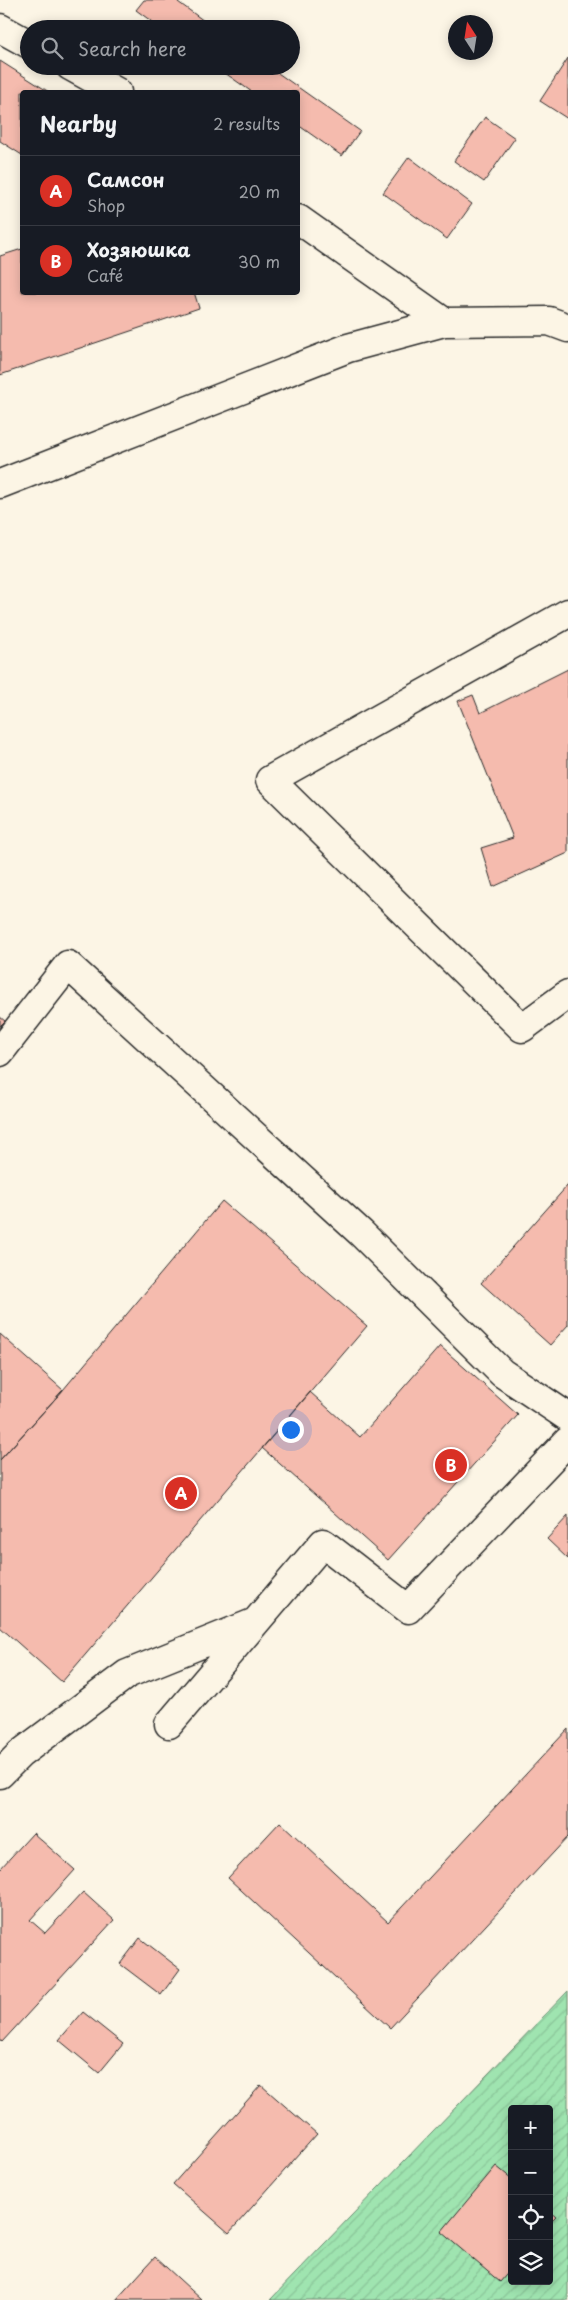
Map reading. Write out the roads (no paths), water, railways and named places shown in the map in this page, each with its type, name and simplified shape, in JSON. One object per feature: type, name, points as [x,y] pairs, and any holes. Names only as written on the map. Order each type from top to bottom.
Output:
[{"type":"lane","points":[[0,28],[20,39]]},
{"type":"lane","points":[[86,75],[113,90]]},
{"type":"lane","points":[[300,220],[444,322]]},
{"type":"lane","points":[[0,484],[348,348],[444,322],[549,321],[568,328]]},
{"type":"lane","points":[[568,613],[270,780],[522,1028],[568,994]]},
{"type":"lane","points":[[0,1052],[68,965],[361,1233],[502,1373],[568,1417]]},
{"type":"lane","points":[[169,1724],[323,1543],[408,1609],[568,1441]]},
{"type":"lane","points":[[0,1774],[20,1754],[127,1674],[256,1622]]},
{"type":"place","name":"Хозяюшка","points":[[451,1465]]},
{"type":"place","name":"Самсон","points":[[181,1493]]}]
